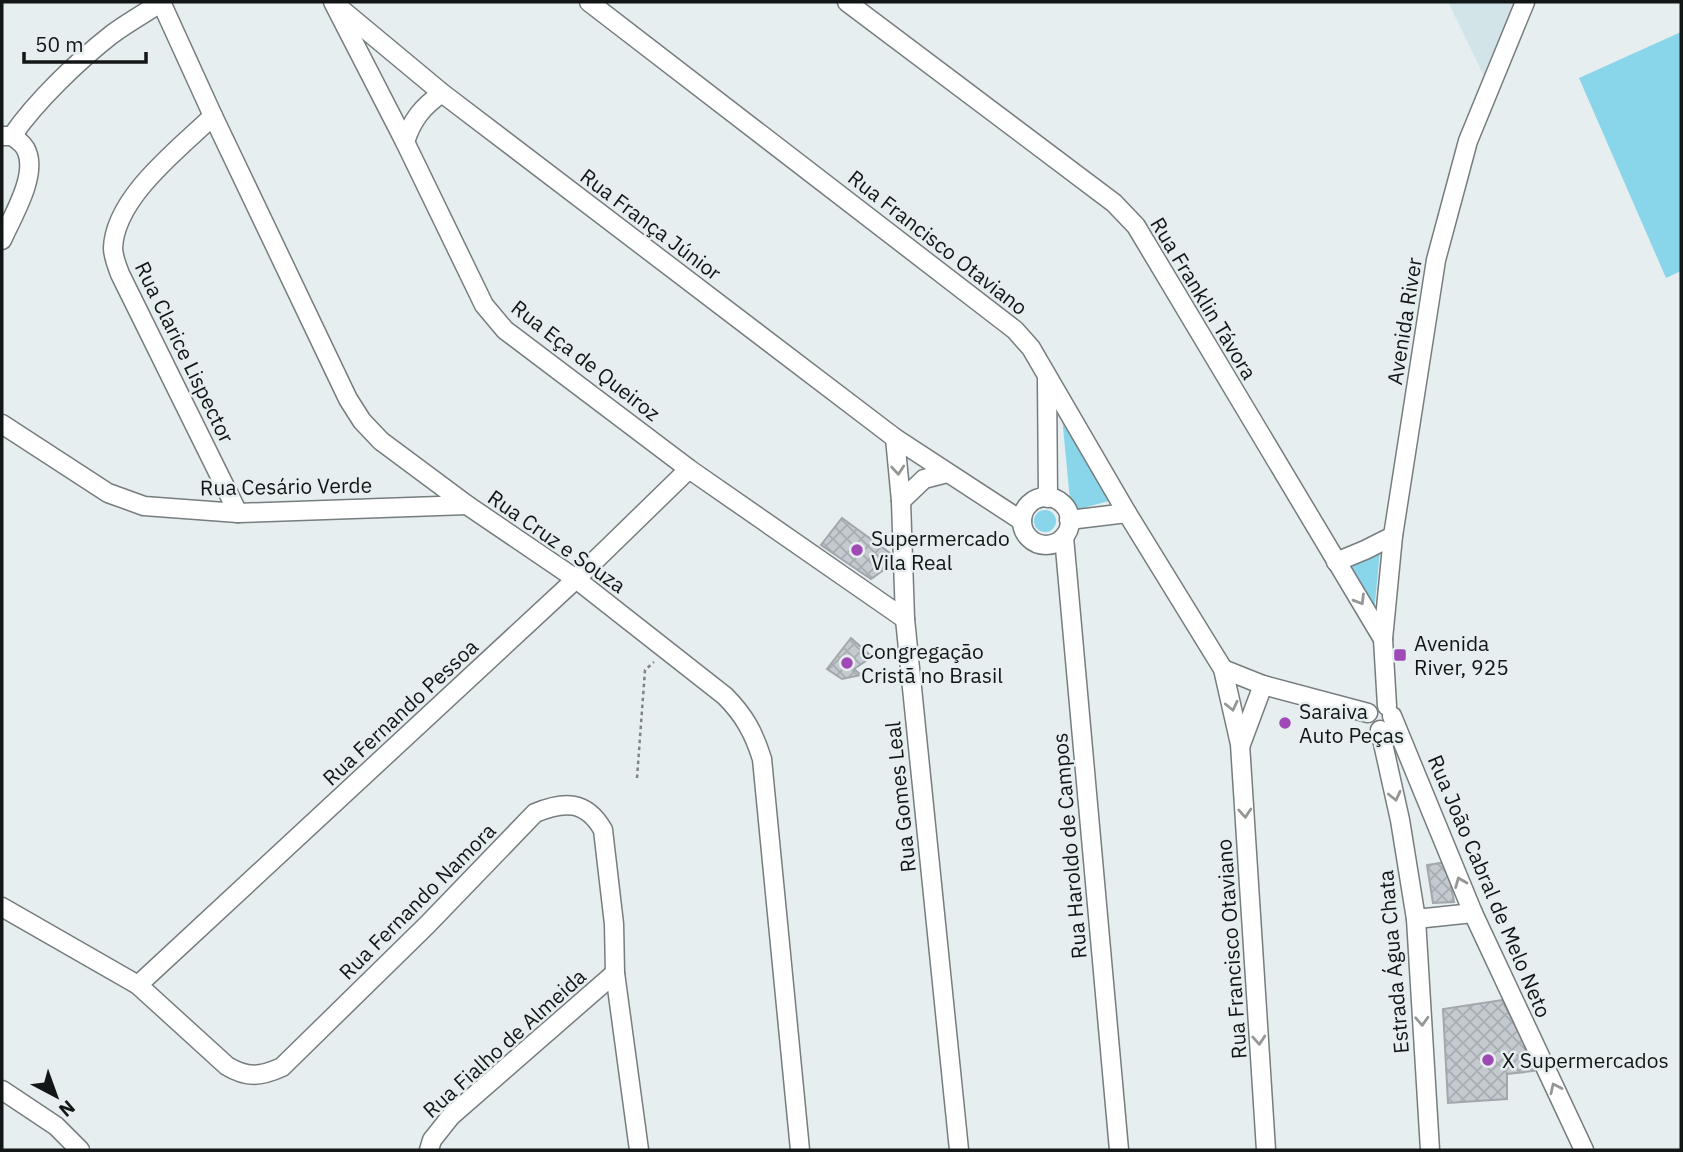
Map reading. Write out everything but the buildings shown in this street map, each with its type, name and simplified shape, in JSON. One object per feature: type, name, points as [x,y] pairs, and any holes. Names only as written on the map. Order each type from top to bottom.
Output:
[{"type":"street","points":[[2,240],[23,195],[28,175],[28,153],[24,146],[7,136],[102,43],[161,2]]},
{"type":"street","name":"Rua Cruz e Souza","points":[[161,2],[348,399],[362,421],[381,441],[467,505],[576,579],[726,696],[743,714],[755,735],[762,759],[800,1150]]},
{"type":"street","name":"Rua França Júnior","points":[[333,2],[442,93],[895,438],[1022,521]]},
{"type":"street","name":"Rua Eça de Queiroz","points":[[333,2],[484,305],[505,330],[689,469],[905,619]]},
{"type":"street","name":"Rua Francisco Otaviano","points":[[589,2],[1015,330],[1031,348],[1047,380],[1223,668],[1240,744],[1266,1150]]},
{"type":"street","name":"Rua Franklin Távora","points":[[847,2],[1114,203],[1136,226],[1383,639]]},
{"type":"street","name":"Avenida River","points":[[1380,710],[1383,639],[1393,536],[1436,260],[1468,141],[1525,2]]},
{"type":"street","points":[[405,142],[410,125],[418,113],[442,93]]},
{"type":"street","name":"Rua Clarice Lispector","points":[[213,117],[149,178],[129,203],[118,225],[113,249],[120,274],[238,513]]},
{"type":"street","points":[[1047,380],[1048,498]]},
{"type":"street","name":"Rua Cesário Verde","points":[[2,424],[108,493],[144,506],[238,513],[467,505]]},
{"type":"street","name":"Rua Gomes Leal","points":[[895,438],[901,501],[905,619],[959,1150]]},
{"type":"street","name":"Rua Fernando Pessoa","points":[[138,985],[576,579],[689,469]]},
{"type":"street","points":[[901,501],[924,479],[947,473]]},
{"type":"street","points":[[1066,528],[1066,509],[1062,503],[1048,498],[1034,501],[1028,506],[1022,521],[1027,536],[1033,542],[1049,545],[1066,528],[1127,513]]},
{"type":"street","name":"Rua Haroldo de Campos","points":[[1066,528],[1119,1150]]},
{"type":"street","points":[[1336,562],[1393,536]]},
{"type":"street","points":[[1223,668],[1262,685],[1380,710]]},
{"type":"street","name":"Rua Francisco Otaviano","points":[[1240,744],[1262,685]]},
{"type":"street","name":"Estrada Água Chata","points":[[1380,710],[1369,724],[1380,730],[1400,820],[1416,919],[1430,1150]]},
{"type":"street","name":"Rua João Cabral de Melo Neto","points":[[1380,710],[1584,1150]]},
{"type":"street","name":"Rua Fernando Namora","points":[[2,907],[138,985],[227,1066],[241,1074],[265,1075],[282,1068],[428,925],[535,813],[553,805],[570,804],[596,817],[603,830],[614,924],[615,973],[639,1150]]},
{"type":"street","points":[[1416,919],[1473,913]]},
{"type":"street","name":"Rua Fialho de Almeida","points":[[429,1150],[432,1140],[451,1116],[615,973]]},
{"type":"street","points":[[2,1090],[56,1126],[80,1150]]},
{"type":"path","points":[[637,778],[645,670],[667,650]]},
{"type":"shaded area","points":[[1448,2],[1520,2],[1484,76]]},
{"type":"shaded area","points":[[1681,32],[1681,271],[1666,278],[1579,78]]},
{"type":"shaded area","points":[[1062,416],[1113,500],[1071,511]]},
{"type":"shaded area","points":[[1045,510],[1055,517],[1056,521],[1049,531],[1045,532],[1035,525],[1034,521],[1041,511]]},
{"type":"shaded area","points":[[1380,551],[1374,613],[1348,567]]},
{"type":"place","name":"Supermercado Vila Real","points":[[857,550]]},
{"type":"place","name":"Avenida River, 925","points":[[1400,655]]},
{"type":"place","name":"Congregação Cristã no Brasil","points":[[847,663]]},
{"type":"place","name":"Saraiva Auto Peças","points":[[1285,723]]},
{"type":"place","name":"X Supermercados","points":[[1488,1060]]}]
